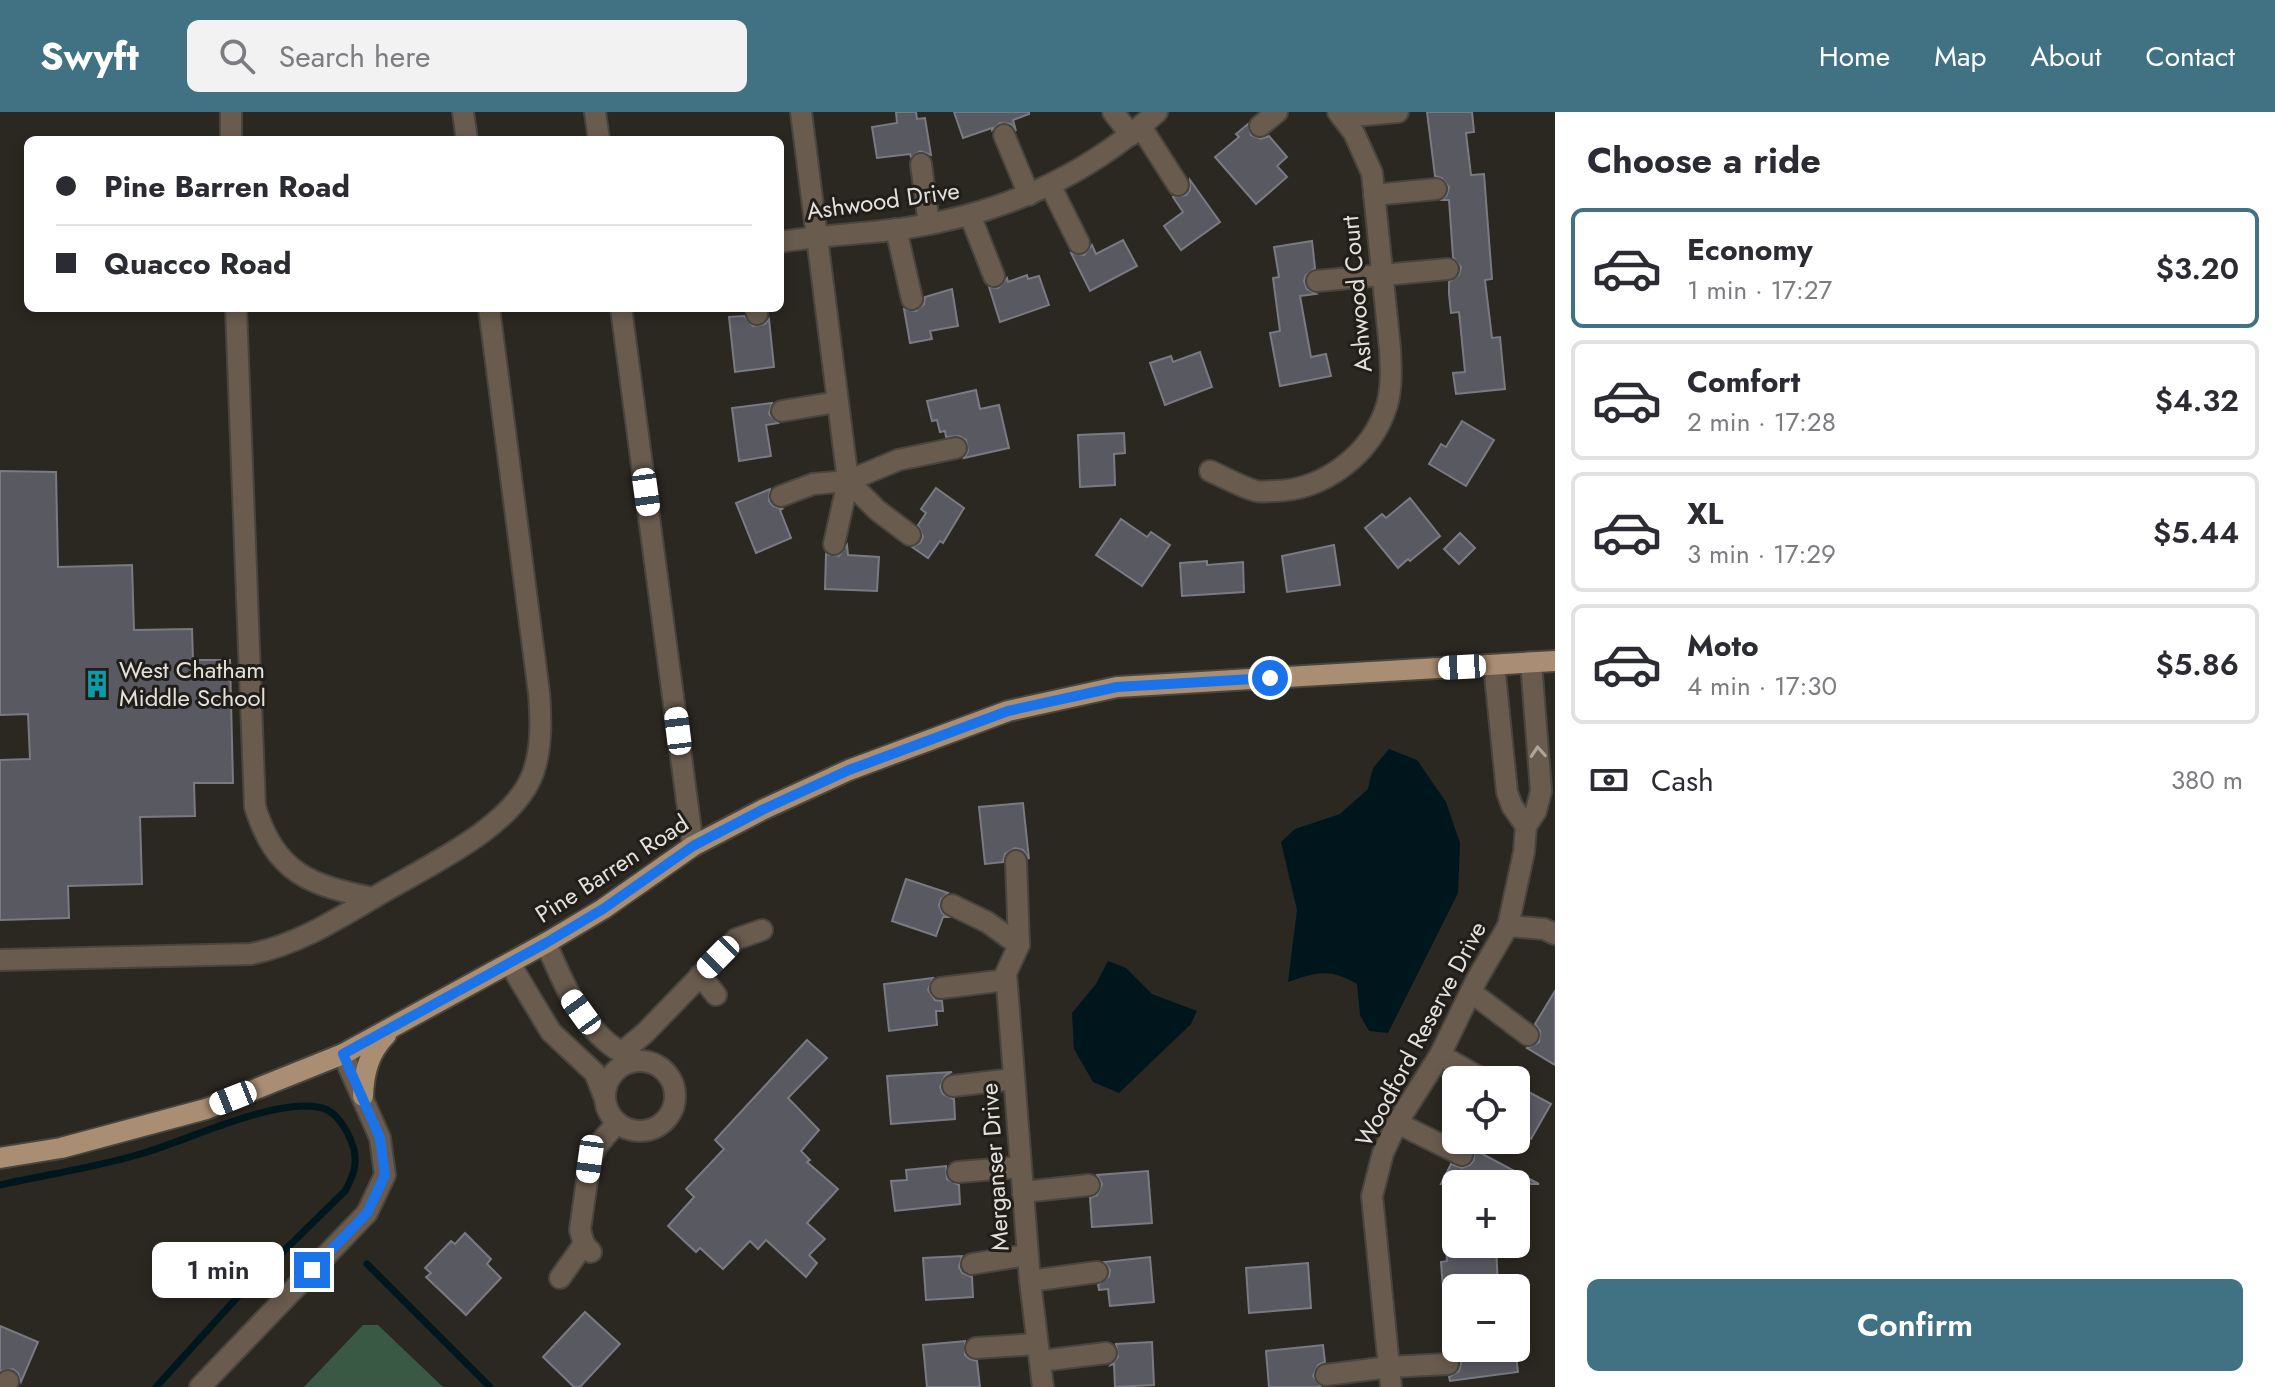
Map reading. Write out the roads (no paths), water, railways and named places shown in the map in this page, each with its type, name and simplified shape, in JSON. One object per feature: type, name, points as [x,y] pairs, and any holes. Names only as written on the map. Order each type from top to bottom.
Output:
[{"type":"main road","name":"Pine Barren Road","points":[[0,1158],[61,1148],[206,1109],[343,1054],[510,964],[603,909],[693,846],[764,809],[849,770],[1008,711],[1117,687],[1555,661]]},
{"type":"main road","points":[[363,1096],[364,1073],[375,1047],[391,1029]]},
{"type":"street","points":[[231,112],[231,136]]},
{"type":"street","points":[[463,112],[466,136]]},
{"type":"street","points":[[595,112],[598,136]]},
{"type":"street","points":[[801,112],[848,481],[834,544]]},
{"type":"street","points":[[1113,112],[1136,131],[1178,185]]},
{"type":"street","name":"Ashwood Drive","points":[[784,241],[929,224],[970,215],[1029,195],[1095,160],[1157,112]]},
{"type":"street","points":[[1260,126],[1277,112]]},
{"type":"street","points":[[1340,115],[1398,112]]},
{"type":"street","name":"Ashwood Court","points":[[1210,471],[1257,492],[1286,491],[1312,485],[1357,455],[1373,434],[1387,406],[1391,377],[1372,173],[1354,133],[1340,115]]},
{"type":"street","points":[[1004,135],[1029,195]]},
{"type":"street","points":[[921,164],[929,224]]},
{"type":"street","points":[[1050,185],[1079,243]]},
{"type":"street","points":[[1374,195],[1436,189]]},
{"type":"street","points":[[970,215],[994,276]]},
{"type":"street","points":[[896,229],[912,299]]},
{"type":"street","points":[[1317,281],[1448,269]]},
{"type":"street","points":[[236,312],[255,807],[269,842],[298,873],[316,884],[373,898]]},
{"type":"street","points":[[0,960],[248,954],[274,949],[373,898],[489,829],[507,814],[522,795],[533,774],[539,751],[539,693],[490,312]]},
{"type":"street","points":[[622,312],[693,846]]},
{"type":"street","points":[[782,411],[837,402]]},
{"type":"street","points":[[781,496],[813,484],[848,481],[898,460],[956,448]]},
{"type":"street","points":[[848,481],[877,510],[910,535]]},
{"type":"street","name":"Woodford Reserve Drive","points":[[1390,1377],[1372,1196],[1383,1153],[1397,1123],[1440,1055],[1508,926],[1524,852],[1526,826],[1536,811],[1541,791],[1531,662]]},
{"type":"street","points":[[1494,665],[1507,792],[1512,806],[1526,826]]},
{"type":"street","points":[[1016,861],[1019,945]]},
{"type":"street","points":[[952,905],[987,922],[1019,945]]},
{"type":"street","points":[[1508,926],[1544,929],[1555,934]]},
{"type":"street","points":[[605,1099],[606,1085],[613,1073],[624,1065],[645,1033],[736,939],[762,930]]},
{"type":"street","points":[[510,964],[551,1032],[595,1073],[608,1112],[617,1123],[642,1131],[655,1128],[666,1120],[673,1108],[675,1094],[672,1081],[664,1070],[629,1057],[588,1022],[567,993],[546,943]]},
{"type":"street","name":"Merganser Drive","points":[[1019,945],[1006,973],[1006,980],[1027,1255],[1043,1387]]},
{"type":"street","points":[[700,975],[716,995]]},
{"type":"street","points":[[941,988],[1006,980]]},
{"type":"street","points":[[1471,992],[1528,1035]]},
{"type":"street","points":[[200,1387],[367,1213],[385,1175],[380,1138],[343,1054]]},
{"type":"street","points":[[1440,1055],[1459,1066]]},
{"type":"street","points":[[953,1086],[1014,1079]]},
{"type":"street","points":[[560,1278],[587,1248],[580,1230],[590,1159],[617,1123]]},
{"type":"street","points":[[1397,1123],[1462,1155]]},
{"type":"street","points":[[958,1172],[1021,1167]]},
{"type":"street","points":[[1023,1192],[1089,1185]]},
{"type":"street","points":[[972,1264],[1027,1255]]},
{"type":"street","points":[[1030,1281],[1097,1272]]},
{"type":"street","points":[[976,1348],[1106,1353]]},
{"type":"street","points":[[1326,1375],[1390,1377],[1448,1364]]},
{"type":"water","points":[[1389,749],[1417,760],[1446,802],[1460,843],[1458,893],[1388,1033],[1369,1031],[1360,1015],[1357,984],[1323,973],[1288,982],[1297,910],[1281,842],[1295,829],[1340,814],[1368,789],[1373,768]]},
{"type":"water","points":[[1108,961],[1126,968],[1152,994],[1197,1011],[1191,1024],[1119,1093],[1093,1082],[1074,1049],[1072,1013],[1096,984]]},
{"type":"waterway","points":[[0,1185],[137,1155],[276,1109],[318,1107],[328,1110],[340,1121],[352,1142],[355,1156],[354,1170],[345,1191],[243,1291],[156,1387]]},
{"type":"waterway","points":[[367,1264],[490,1387]]},
{"type":"place","name":"West Chatham Middle School","points":[[97,684]]}]
